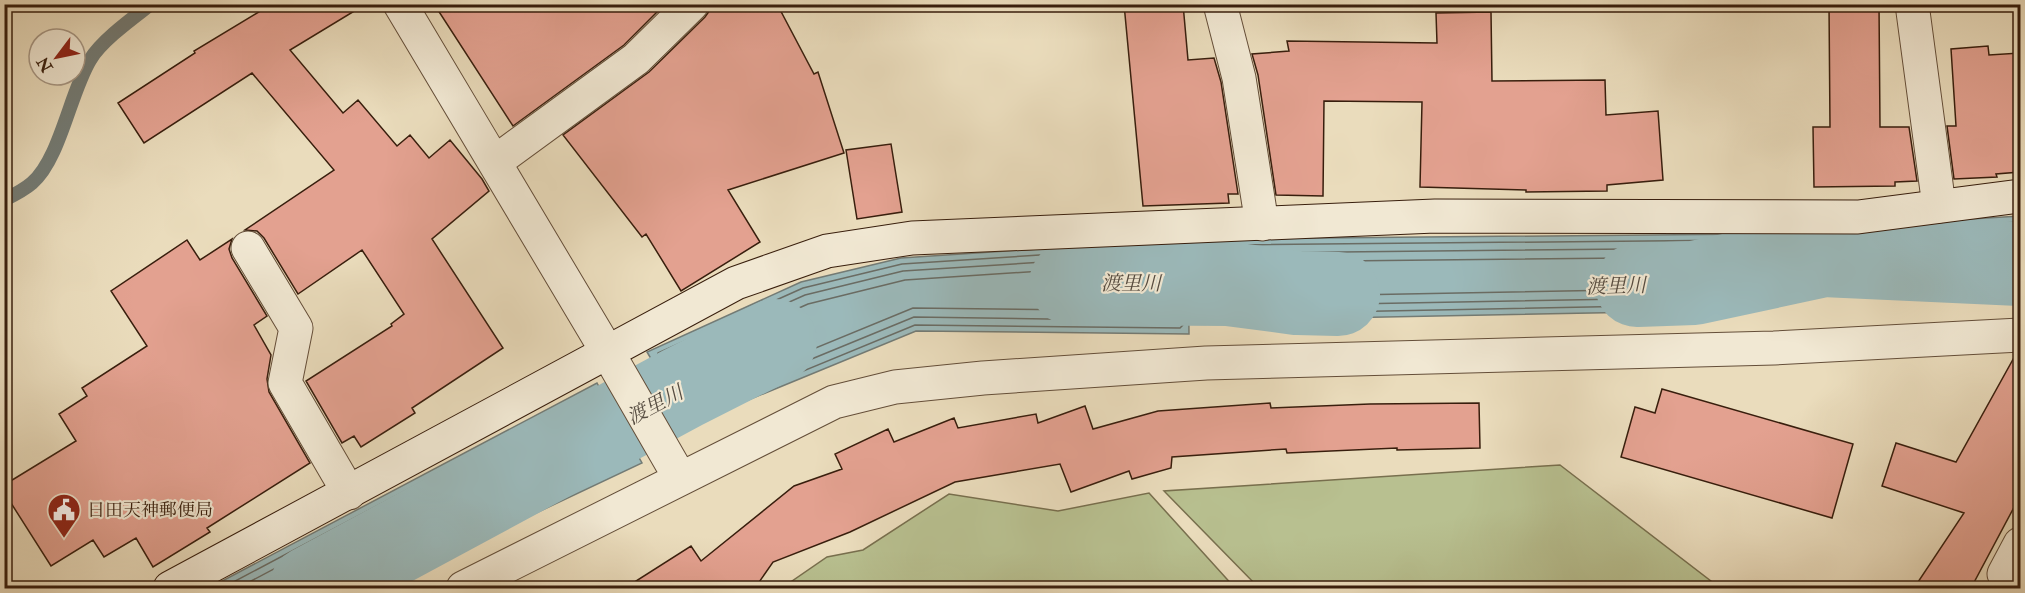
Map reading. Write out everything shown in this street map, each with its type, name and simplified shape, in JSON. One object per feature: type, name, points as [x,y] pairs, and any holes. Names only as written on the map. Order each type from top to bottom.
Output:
[{"type":"street","points":[[400,4],[680,478]]},
{"type":"street","points":[[495,162],[636,59],[693,4]]},
{"type":"street","points":[[1220,4],[1239,78],[1262,224]]},
{"type":"street","points":[[1912,4],[1939,206]]},
{"type":"street","points":[[170,588],[736,283],[827,250],[912,238],[1435,216],[1858,217],[2020,196]]},
{"type":"street","points":[[248,248],[296,328],[285,383],[349,493]]},
{"type":"street","points":[[463,588],[834,402],[895,387],[982,378],[1206,363],[1774,348],[2020,335]]},
{"type":"street","points":[[2004,574],[2020,544]]},
{"type":"green space","points":[[1560,465],[1720,588],[1259,588],[1164,491]]},
{"type":"green space","points":[[1149,493],[1235,588],[782,588],[827,557],[863,550],[949,494],[1058,511]]},
{"type":"water","points":[[2020,216],[2020,285],[1788,277],[1787,230]]},
{"type":"water","points":[[1752,234],[1751,310],[1224,320],[1218,239]]},
{"type":"water","points":[[1188,239],[1189,334],[916,331],[690,424],[647,352],[801,282],[901,258]]},
{"type":"water","points":[[597,383],[642,463],[377,588],[209,588]]},
{"type":"building","points":[[272,4],[366,4],[290,50],[343,113],[358,100],[397,146],[410,135],[429,158],[450,140],[489,191],[432,239],[503,348],[412,408],[415,413],[361,447],[354,436],[342,443],[306,381],[392,326],[391,324],[404,314],[362,250],[298,294],[264,238],[257,231],[245,230],[334,170],[252,73],[144,143],[118,103],[195,53],[194,51]]},
{"type":"building","points":[[434,4],[665,4],[624,45],[513,126]]},
{"type":"building","points":[[710,4],[777,4],[814,74],[818,72],[844,153],[728,190],[760,242],[681,291],[646,234],[642,237],[563,135],[649,72],[705,17],[710,10]]},
{"type":"building","points":[[1124,4],[1183,4],[1188,60],[1214,58],[1221,82],[1238,194],[1228,194],[1229,203],[1143,206]]},
{"type":"building","points":[[1829,4],[1879,4],[1880,127],[1909,127],[1917,181],[1895,182],[1895,186],[1814,187],[1813,127],[1830,127]]},
{"type":"building","points":[[1491,12],[1492,81],[1605,80],[1606,115],[1658,111],[1663,180],[1607,185],[1607,191],[1526,192],[1526,190],[1420,187],[1422,102],[1324,101],[1323,196],[1276,195],[1258,75],[1252,54],[1289,51],[1287,41],[1437,43],[1436,13]]},
{"type":"building","points":[[1988,46],[1989,55],[2020,53],[2020,172],[1996,174],[1997,177],[1954,179],[1947,126],[1956,126],[1951,49]]},
{"type":"building","points":[[891,144],[902,212],[857,219],[846,150]]},
{"type":"building","points":[[232,239],[229,249],[232,258],[267,316],[254,325],[271,355],[267,379],[269,392],[310,463],[207,528],[210,532],[153,567],[136,538],[104,557],[93,540],[51,566],[4,492],[4,485],[76,441],[59,414],[87,396],[82,388],[147,346],[111,291],[187,240],[200,260]]},
{"type":"building","points":[[2016,354],[2020,354],[2020,496],[1971,588],[1914,588],[1964,513],[1882,486],[1896,443],[1956,462]]},
{"type":"building","points":[[1662,389],[1853,444],[1832,518],[1621,457],[1635,407],[1655,413]]},
{"type":"building","points":[[1270,403],[1271,408],[1479,403],[1480,448],[1397,450],[1397,448],[1287,453],[1286,449],[1172,457],[1171,468],[1132,479],[1129,471],[1071,492],[1060,464],[955,482],[850,532],[773,562],[755,588],[625,588],[691,546],[701,561],[794,486],[842,469],[835,454],[888,429],[894,442],[954,418],[958,428],[1036,414],[1038,423],[1085,406],[1093,429],[1158,411]]},
{"type":"waterway","points":[[4,200],[29,186],[42,172],[57,142],[83,74],[95,53],[118,30],[151,4]]},
{"type":"waterway","name":"渡里川","points":[[1637,285],[1694,283],[1824,255],[2020,264]]},
{"type":"waterway","name":"渡里川","points":[[1071,283],[1229,284],[1297,293],[1338,294]]},
{"type":"waterway","name":"渡里川","points":[[311,588],[682,388],[775,341]]},
{"type":"place","name":"日田天神郵便局","points":[[64,539]]}]
